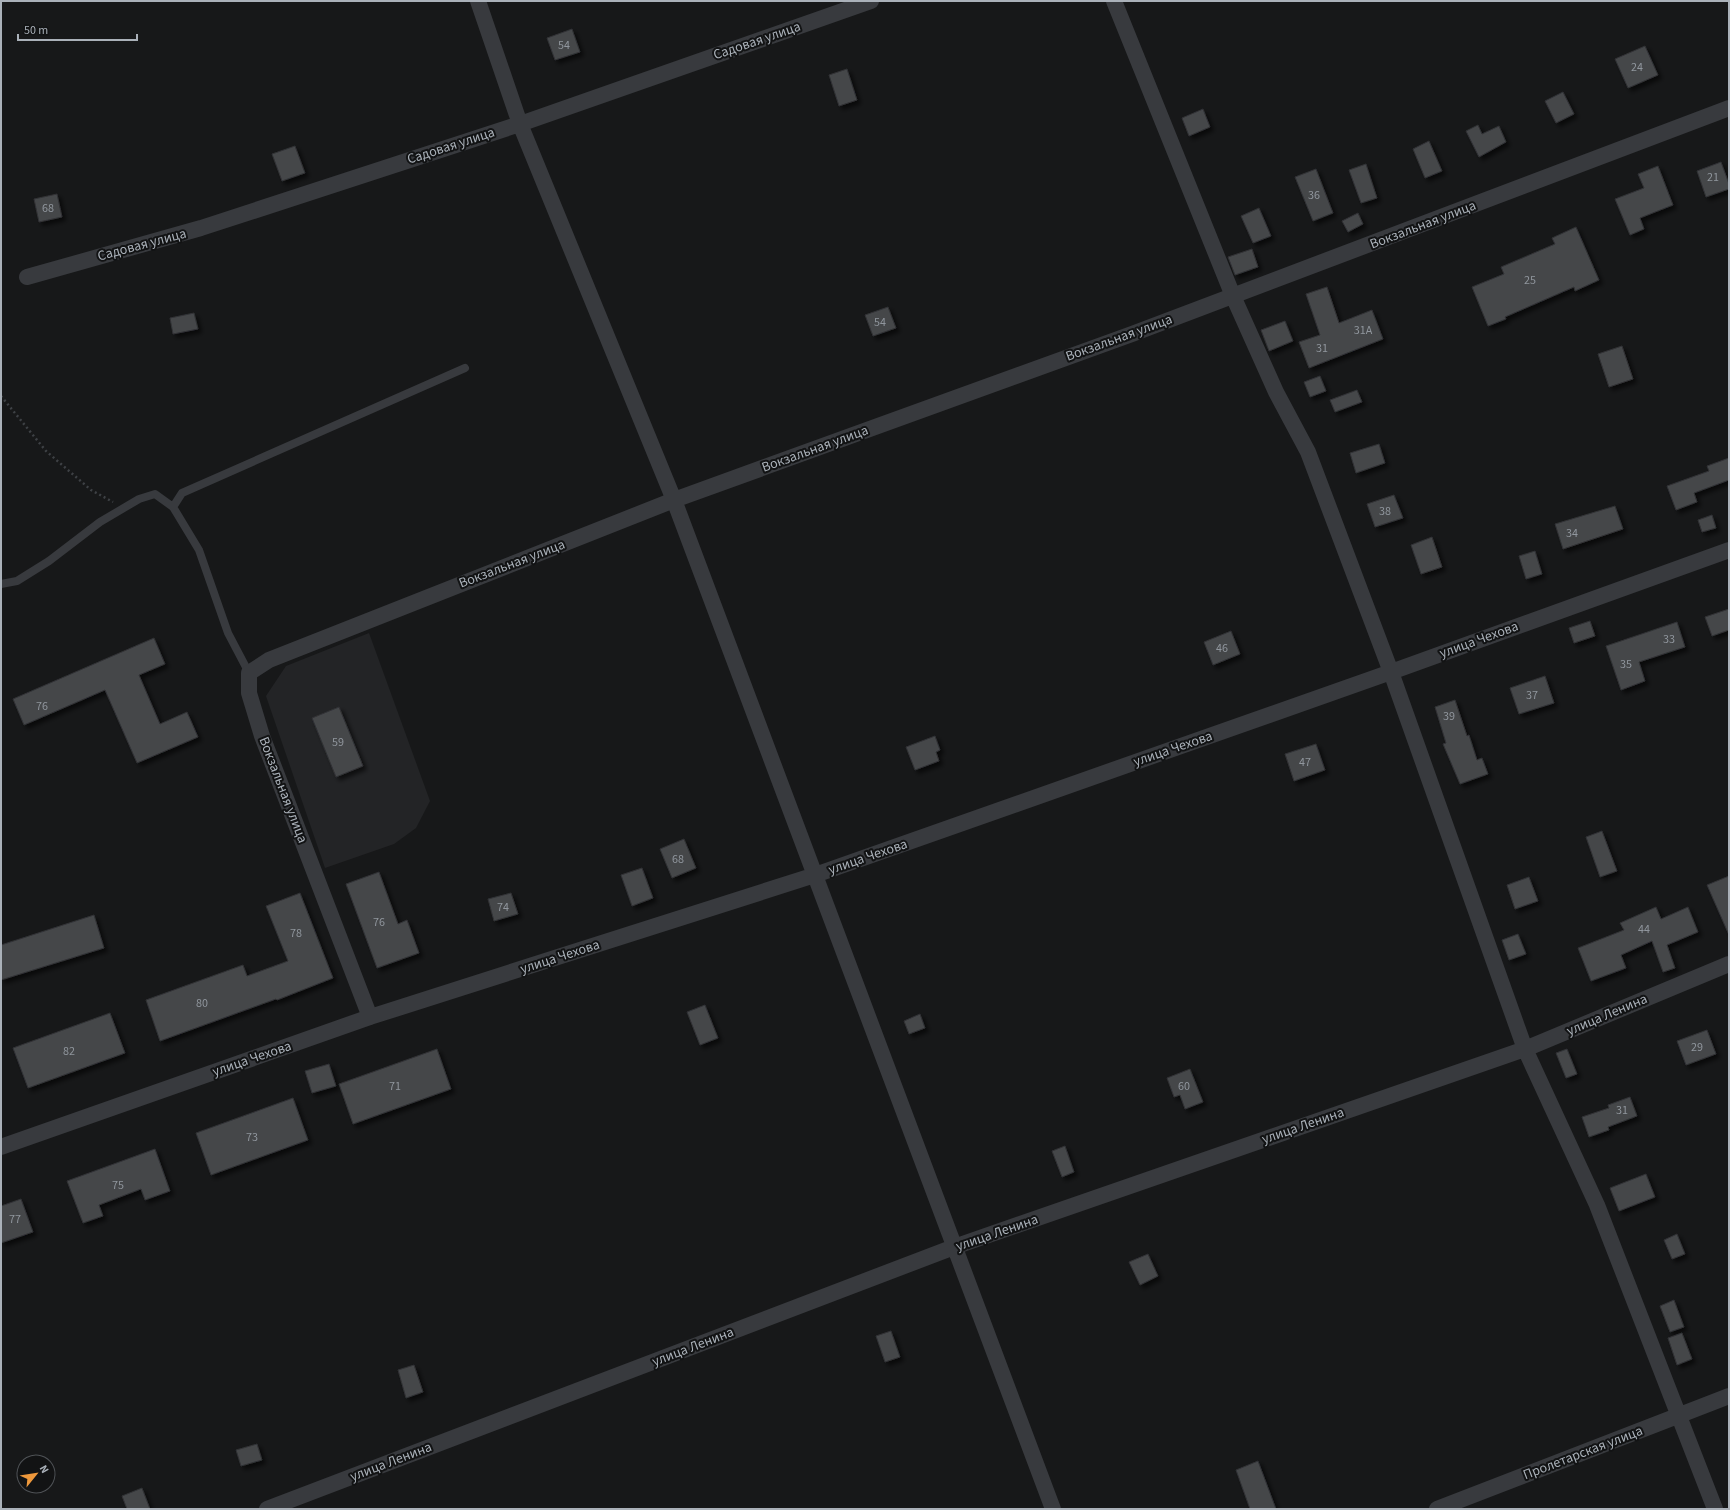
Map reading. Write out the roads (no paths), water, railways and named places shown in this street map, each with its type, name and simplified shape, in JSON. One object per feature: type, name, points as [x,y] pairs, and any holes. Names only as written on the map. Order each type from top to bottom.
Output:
[{"type":"street","points":[[478,1],[520,124],[674,500],[1053,1509]]},
{"type":"street","name":"Садовая улица","points":[[27,277],[201,228],[520,124],[871,1]]},
{"type":"street","points":[[1114,1],[1233,296],[1276,392],[1308,452],[1392,672],[1525,1049],[1597,1205],[1680,1415],[1715,1509]]},
{"type":"street","name":"Вокзальная улица","points":[[370,1017],[262,736],[249,693],[249,673],[269,660],[674,500],[1233,296],[1729,108]]},
{"type":"street","name":"улица Чехова","points":[[1,1146],[370,1017],[814,875],[1392,672],[1729,550]]},
{"type":"street","name":"улица Ленина","points":[[267,1509],[954,1248],[1525,1049],[1729,964]]},
{"type":"street","name":"Пролетарская улица","points":[[1437,1509],[1729,1396]]},
{"type":"lane","points":[[173,507],[182,493],[465,368]]},
{"type":"lane","points":[[1,584],[17,581],[49,561],[100,522],[139,499],[155,494],[173,507],[200,550],[228,633],[249,673]]}]
